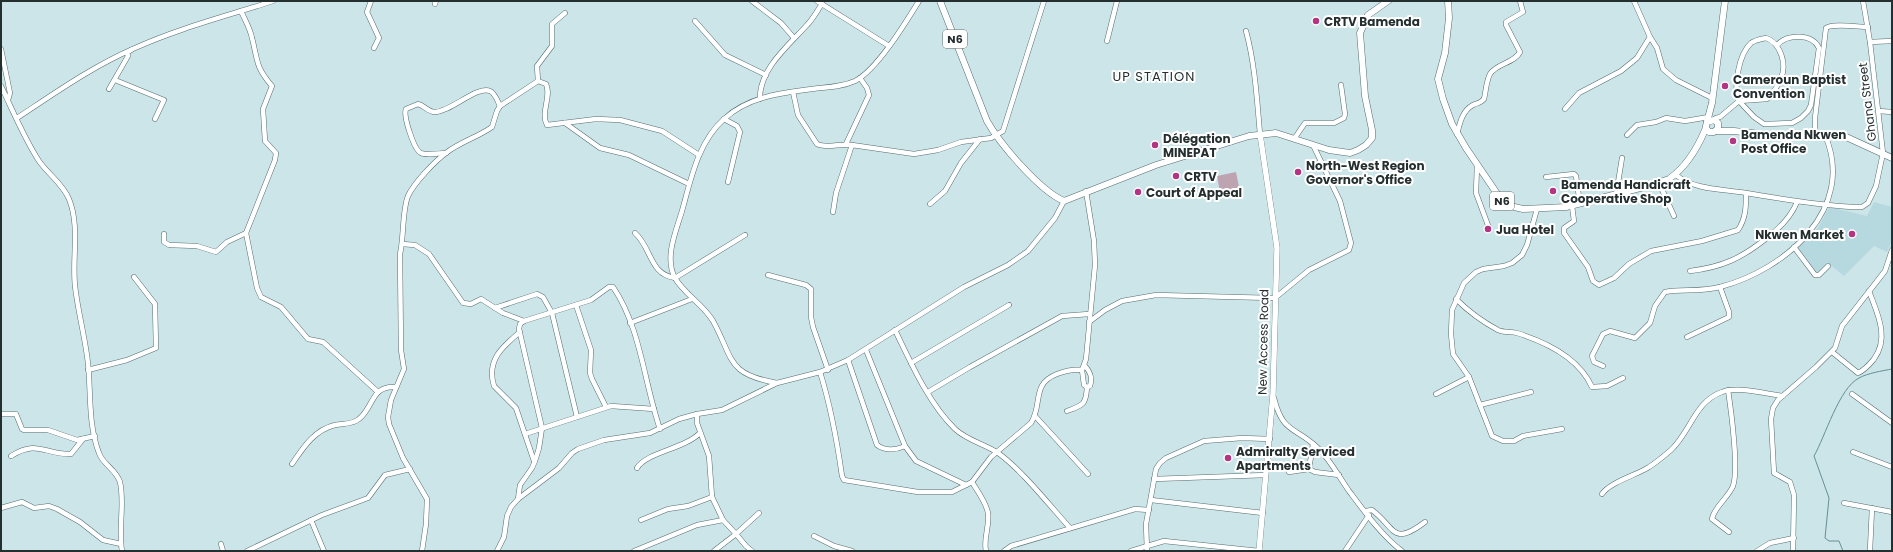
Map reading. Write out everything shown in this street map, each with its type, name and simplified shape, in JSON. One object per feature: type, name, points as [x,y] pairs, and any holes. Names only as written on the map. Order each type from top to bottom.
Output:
[{"type":"highway","name":"N6","points":[[940,1],[987,121],[996,136],[1055,198],[1064,201]]},
{"type":"highway","points":[[1064,201],[1072,199],[1086,191],[1156,165],[1235,139],[1260,134],[1276,134],[1329,150],[1350,153],[1358,150],[1366,145],[1372,138],[1372,130],[1365,96],[1360,33],[1368,15],[1388,1]]},
{"type":"highway","name":"N6","points":[[1448,1],[1449,18],[1445,53],[1438,80],[1447,113],[1457,134],[1477,165],[1502,200],[1510,206],[1523,209],[1572,206],[1659,183],[1676,174],[1698,145],[1712,121]]},
{"type":"highway","name":"N6","points":[[1698,145],[1715,131],[1712,121],[1712,101],[1724,1]]},
{"type":"highway","points":[[1734,130],[1712,121],[1710,132],[1734,130],[1769,135],[1825,135],[1849,138],[1892,158]]},
{"type":"main road","name":"New Access Road","points":[[1259,551],[1273,394],[1276,248],[1260,134]]},
{"type":"street","points":[[17,118],[108,60],[135,47],[163,36],[273,1]]},
{"type":"street","points":[[371,1],[367,12],[379,38],[374,48]]},
{"type":"street","points":[[752,1],[781,23],[794,38]]},
{"type":"street","points":[[817,1],[889,46]]},
{"type":"street","points":[[777,383],[756,379],[746,374],[732,362],[707,312],[692,299],[675,278],[671,267],[673,241],[699,155],[712,133],[724,119],[740,108],[760,99],[794,92],[844,85],[860,78],[889,46],[919,1]]},
{"type":"street","points":[[794,92],[798,115],[817,144],[824,146],[846,144],[914,154],[926,153],[961,142],[996,136],[1003,131],[1044,1]]},
{"type":"street","points":[[1107,42],[1117,1]]},
{"type":"street","points":[[1457,134],[1463,114],[1472,105],[1482,102],[1484,99],[1491,74],[1499,66],[1515,58],[1520,52],[1506,25],[1506,22],[1523,12],[1520,1]]},
{"type":"street","points":[[1634,1],[1650,37],[1658,48],[1660,63],[1666,74],[1712,101]]},
{"type":"street","name":"Ghana Street","points":[[1863,1],[1868,27],[1884,153]]},
{"type":"street","points":[[760,99],[760,86],[766,75],[785,48],[809,23],[822,4]]},
{"type":"street","points":[[241,11],[252,38],[255,59],[258,67],[272,86],[263,109],[263,116],[265,141],[276,153],[264,192],[246,233],[257,288],[261,297],[281,307],[308,339],[323,342],[378,392]]},
{"type":"street","points":[[538,81],[537,66],[552,46],[552,24],[565,13]]},
{"type":"street","points":[[695,21],[726,55],[766,75]]},
{"type":"street","points":[[1815,135],[1815,118],[1826,28],[1837,25],[1868,27]]},
{"type":"street","points":[[1246,31],[1253,71],[1260,134]]},
{"type":"street","points":[[1565,109],[1579,93],[1620,71],[1637,58],[1650,37]]},
{"type":"street","points":[[1627,135],[1637,125],[1656,122],[1670,117],[1685,122],[1712,121],[1720,117],[1739,101],[1767,99],[1776,89],[1784,71],[1777,45],[1766,38],[1753,42],[1749,45],[1738,66],[1737,90],[1739,101],[1754,117],[1764,124],[1792,123],[1808,111],[1815,87],[1819,54],[1817,44],[1805,37],[1785,38],[1777,45]]},
{"type":"street","points":[[1870,42],[1892,41]]},
{"type":"street","points":[[109,89],[126,61],[128,56],[127,53],[135,47]]},
{"type":"street","points":[[1,49],[10,93],[8,100]]},
{"type":"street","points":[[846,144],[868,95],[867,88],[860,78]]},
{"type":"street","points":[[115,80],[164,100],[155,119]]},
{"type":"street","points":[[422,551],[426,524],[426,499],[403,458],[389,424],[388,408],[404,369],[401,350],[401,294],[399,268],[408,196],[421,178],[446,153],[492,126],[500,106],[538,81]]},
{"type":"street","points":[[538,81],[546,84],[548,88],[545,118],[547,125],[608,119],[650,127],[673,137],[699,155]]},
{"type":"street","points":[[1294,139],[1305,122],[1334,123],[1344,118],[1341,85]]},
{"type":"street","points":[[1,86],[39,161],[48,173],[63,188],[69,198],[74,214],[75,286],[88,370],[90,404],[98,452],[102,461],[114,470],[119,480],[122,492],[121,551]]},
{"type":"street","points":[[446,153],[423,154],[418,151],[406,121],[406,109],[418,104],[431,112],[440,112],[478,92],[486,90],[492,92],[500,106]]},
{"type":"street","points":[[1879,111],[1892,112]]},
{"type":"street","points":[[724,119],[737,126],[740,132],[728,182]]},
{"type":"street","points":[[565,123],[600,148],[629,155],[689,184]]},
{"type":"street","points":[[1603,366],[1594,362],[1592,356],[1605,332],[1610,331],[1634,338],[1650,323],[1655,306],[1665,292],[1705,290],[1720,287],[1763,271],[1794,247],[1812,228],[1827,205],[1831,187],[1833,161],[1825,135]]},
{"type":"street","points":[[930,204],[945,192],[961,162],[980,139]]},
{"type":"street","points":[[833,212],[836,193],[852,145]]},
{"type":"street","points":[[1089,322],[1113,305],[1122,301],[1156,295],[1275,298],[1309,270],[1349,250],[1351,243],[1340,201],[1313,145]]},
{"type":"street","points":[[1676,174],[1685,181],[1699,185],[1797,202],[1862,207],[1868,203],[1876,186],[1884,153]]},
{"type":"street","points":[[1616,195],[1622,158]]},
{"type":"street","points":[[1477,165],[1475,185],[1476,193],[1489,228]]},
{"type":"street","points":[[1546,177],[1574,174],[1576,176],[1580,204]]},
{"type":"street","points":[[1659,183],[1674,216]]},
{"type":"street","points":[[1086,191],[1094,241],[1095,265],[1083,367],[1084,384],[1087,387]]},
{"type":"street","points":[[1572,206],[1574,221],[1564,228],[1564,233],[1588,267],[1594,283],[1599,285],[1614,278],[1629,264],[1651,251],[1702,241],[1738,230],[1744,222],[1746,193]]},
{"type":"street","points":[[497,551],[504,537],[507,516],[518,499],[559,468],[572,453],[588,444],[626,435],[650,433],[679,419],[697,414],[722,410],[777,383],[828,370],[848,360],[964,287],[1008,265],[1028,251],[1055,218],[1064,201]]},
{"type":"street","points":[[1690,271],[1712,268],[1734,261],[1750,252],[1783,226],[1794,210],[1797,202]]},
{"type":"street","points":[[1537,209],[1527,245],[1522,255],[1512,263],[1504,266],[1483,269],[1476,272],[1464,284],[1456,299],[1452,315],[1452,350],[1456,360],[1469,377],[1492,436],[1497,439],[1514,441],[1523,436],[1562,429]]},
{"type":"street","points":[[164,234],[164,242],[170,245],[197,246],[216,252],[229,240],[246,233]]},
{"type":"street","points":[[635,233],[642,239],[655,267],[670,277],[675,278],[745,235]]},
{"type":"street","points":[[402,244],[415,244],[429,254],[463,303],[471,304],[481,299],[503,313],[524,321]]},
{"type":"street","points":[[1794,247],[1815,275],[1819,275],[1828,266]]},
{"type":"street","points":[[1793,551],[1794,495],[1792,486],[1786,479],[1776,475],[1774,470],[1771,412],[1775,403],[1832,352],[1837,344],[1846,318],[1885,271],[1892,250]]},
{"type":"street","points":[[768,275],[806,285],[811,289],[811,317],[813,327],[828,370]]},
{"type":"street","points":[[88,370],[127,360],[156,348],[155,304],[134,277]]},
{"type":"street","points":[[518,499],[520,485],[532,468],[539,448],[542,428],[520,332],[520,324],[524,321],[591,300],[612,286],[622,302],[630,323],[650,386],[654,410],[660,429]]},
{"type":"street","points":[[1687,337],[1729,317],[1729,312],[1720,287]]},
{"type":"street","points":[[1832,352],[1856,373],[1868,366],[1878,352],[1882,331],[1869,290]]},
{"type":"street","points":[[495,308],[540,294],[552,313],[577,417]]},
{"type":"street","points":[[630,323],[692,299]]},
{"type":"street","points":[[1456,299],[1466,309],[1498,330],[1516,333],[1555,350],[1567,357],[1580,367],[1592,387],[1607,386],[1623,378]]},
{"type":"street","points":[[576,305],[591,350],[590,373],[606,407]]},
{"type":"street","points":[[911,363],[1009,305]]},
{"type":"street","points":[[928,392],[1062,316],[1089,314]]},
{"type":"street","points":[[895,330],[911,363],[947,420],[956,430],[974,442],[997,452],[1012,465],[1070,528]]},
{"type":"street","points":[[520,332],[500,349],[496,355],[493,383],[494,386],[516,408],[534,461]]},
{"type":"street","points":[[866,350],[905,446],[916,461],[966,485]]},
{"type":"street","points":[[848,360],[877,445],[893,450],[905,446]]},
{"type":"street","points":[[820,372],[830,404],[839,449],[842,476],[844,480],[918,492],[948,493],[972,482],[991,456],[1031,423],[1035,416],[1040,389],[1043,383],[1059,373],[1083,367]]},
{"type":"street","points":[[1067,411],[1083,405],[1085,402],[1087,387],[1090,386],[1092,379],[1090,373],[1083,367]]},
{"type":"street","points":[[1436,394],[1469,377]]},
{"type":"street","points":[[292,464],[306,444],[324,429],[358,420],[378,392],[387,386],[396,387]]},
{"type":"street","points":[[1602,494],[1608,488],[1649,467],[1666,454],[1677,444],[1700,408],[1717,394],[1728,390],[1783,396]]},
{"type":"street","points":[[1728,390],[1732,421],[1735,477],[1730,492],[1717,509],[1712,519],[1729,532]]},
{"type":"street","points":[[1480,405],[1531,392]]},
{"type":"street","points":[[1273,394],[1280,418],[1286,426],[1319,449],[1390,542],[1402,551]]},
{"type":"street","points":[[1852,394],[1892,423]]},
{"type":"street","points":[[526,434],[606,407],[616,406],[654,410]]},
{"type":"street","points":[[1,414],[16,414],[22,429],[24,430],[48,430],[77,440],[95,436]]},
{"type":"street","points":[[697,414],[700,433],[710,456],[712,497],[723,520],[752,551]]},
{"type":"street","points":[[1035,416],[1088,474]]},
{"type":"street","points":[[637,468],[639,464],[649,459],[689,442],[700,433]]},
{"type":"street","points":[[1147,551],[1146,524],[1156,469],[1160,463],[1166,458],[1204,441],[1242,438],[1270,439]]},
{"type":"street","points":[[11,456],[21,449],[36,447],[71,454],[83,439]]},
{"type":"street","points":[[1309,469],[1313,444]]},
{"type":"street","points":[[1853,452],[1892,468]]},
{"type":"street","points":[[247,551],[327,512],[368,498],[385,476],[410,469]]},
{"type":"street","points":[[1289,472],[1309,469],[1315,472],[1339,475]]},
{"type":"street","points":[[1154,478],[1266,475]]},
{"type":"street","points":[[972,482],[986,505],[988,514],[985,538],[986,551]]},
{"type":"street","points":[[641,520],[712,497]]},
{"type":"street","points":[[1151,500],[1262,513]]},
{"type":"street","points":[[1,508],[22,502],[34,508],[49,506],[80,522],[103,540],[121,544]]},
{"type":"street","points":[[1844,503],[1892,512]]},
{"type":"street","points":[[1870,550],[1872,508]]},
{"type":"street","points":[[1004,551],[1011,546],[1135,509],[1149,510]]},
{"type":"street","points":[[1344,551],[1367,513],[1372,510],[1392,531],[1397,534],[1411,532],[1425,522]]},
{"type":"street","points":[[714,551],[736,534],[759,513]]},
{"type":"street","points":[[311,520],[324,551]]},
{"type":"street","points":[[634,551],[697,525],[723,520]]},
{"type":"street","points":[[814,536],[834,546],[852,551]]},
{"type":"street","points":[[1756,551],[1770,543],[1794,538]]},
{"type":"street","points":[[1131,551],[1164,541],[1175,541],[1259,551]]},
{"type":"street","points":[[221,544],[223,551]]},
{"type":"shaded area","points":[[1236,172],[1240,192],[1221,197],[1217,176]]},
{"type":"shaded area","name":"Nkwen Market","points":[[1874,202],[1892,207],[1892,240],[1887,252],[1874,246],[1844,276],[1827,262],[1817,273],[1798,248],[1818,228],[1829,207],[1867,216]]},
{"type":"waterway","points":[[1843,551],[1839,541],[1829,541],[1825,538],[1829,498],[1814,456],[1839,402],[1852,383],[1859,378],[1875,372],[1892,369]]},
{"type":"place","name":"CRTV Bamenda","points":[[1316,21]]},
{"type":"place","name":"Cameroun Baptist Convention","points":[[1725,86]]},
{"type":"place","name":"Bamenda Nkwen Post Office","points":[[1733,141]]},
{"type":"place","name":"Délégation MINEPAT","points":[[1155,145]]},
{"type":"place","name":"North-West Region Governor's Office","points":[[1298,172]]},
{"type":"place","name":"CRTV","points":[[1176,176]]},
{"type":"place","name":"Bamenda Handicraft Cooperative Shop","points":[[1553,191]]},
{"type":"place","name":"Court of Appeal","points":[[1138,192]]},
{"type":"place","name":"Jua Hotel","points":[[1488,229]]},
{"type":"place","name":"Nkwen Market","points":[[1852,234]]},
{"type":"place","name":"Admiralty Serviced Apartments","points":[[1228,458]]},
{"type":"district","name":"UP STATION","points":[[1154,76]]}]
